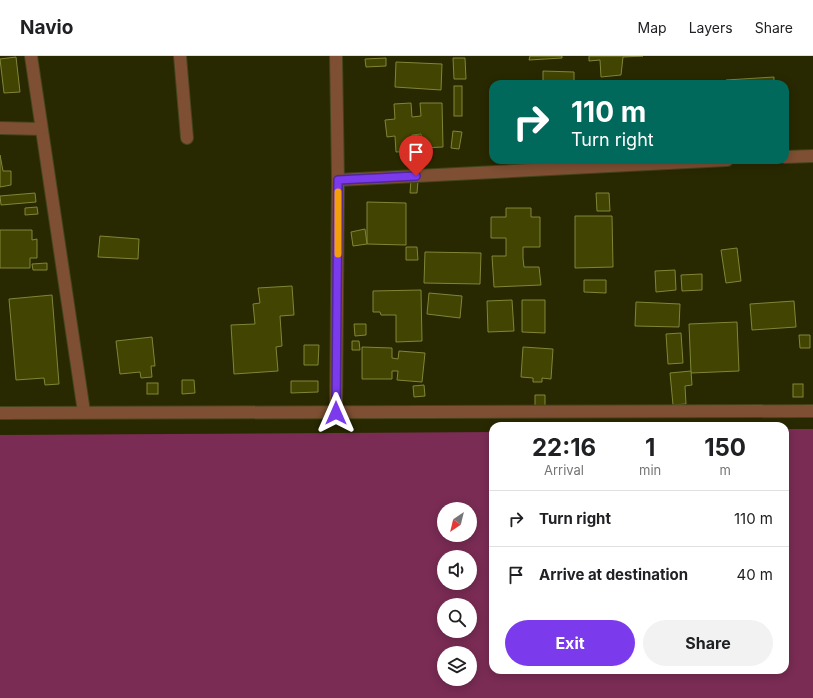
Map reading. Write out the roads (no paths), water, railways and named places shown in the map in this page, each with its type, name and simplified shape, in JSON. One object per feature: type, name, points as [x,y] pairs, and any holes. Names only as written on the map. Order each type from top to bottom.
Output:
[{"type":"street","points":[[31,56],[84,412]]},
{"type":"street","points":[[180,56],[187,138]]},
{"type":"street","points":[[336,56],[338,180],[336,413]]},
{"type":"street","points":[[0,128],[41,129]]},
{"type":"street","points":[[789,157],[813,156]]},
{"type":"street","points":[[338,180],[649,164]]},
{"type":"street","points":[[0,414],[84,412],[336,413],[813,411]]}]
